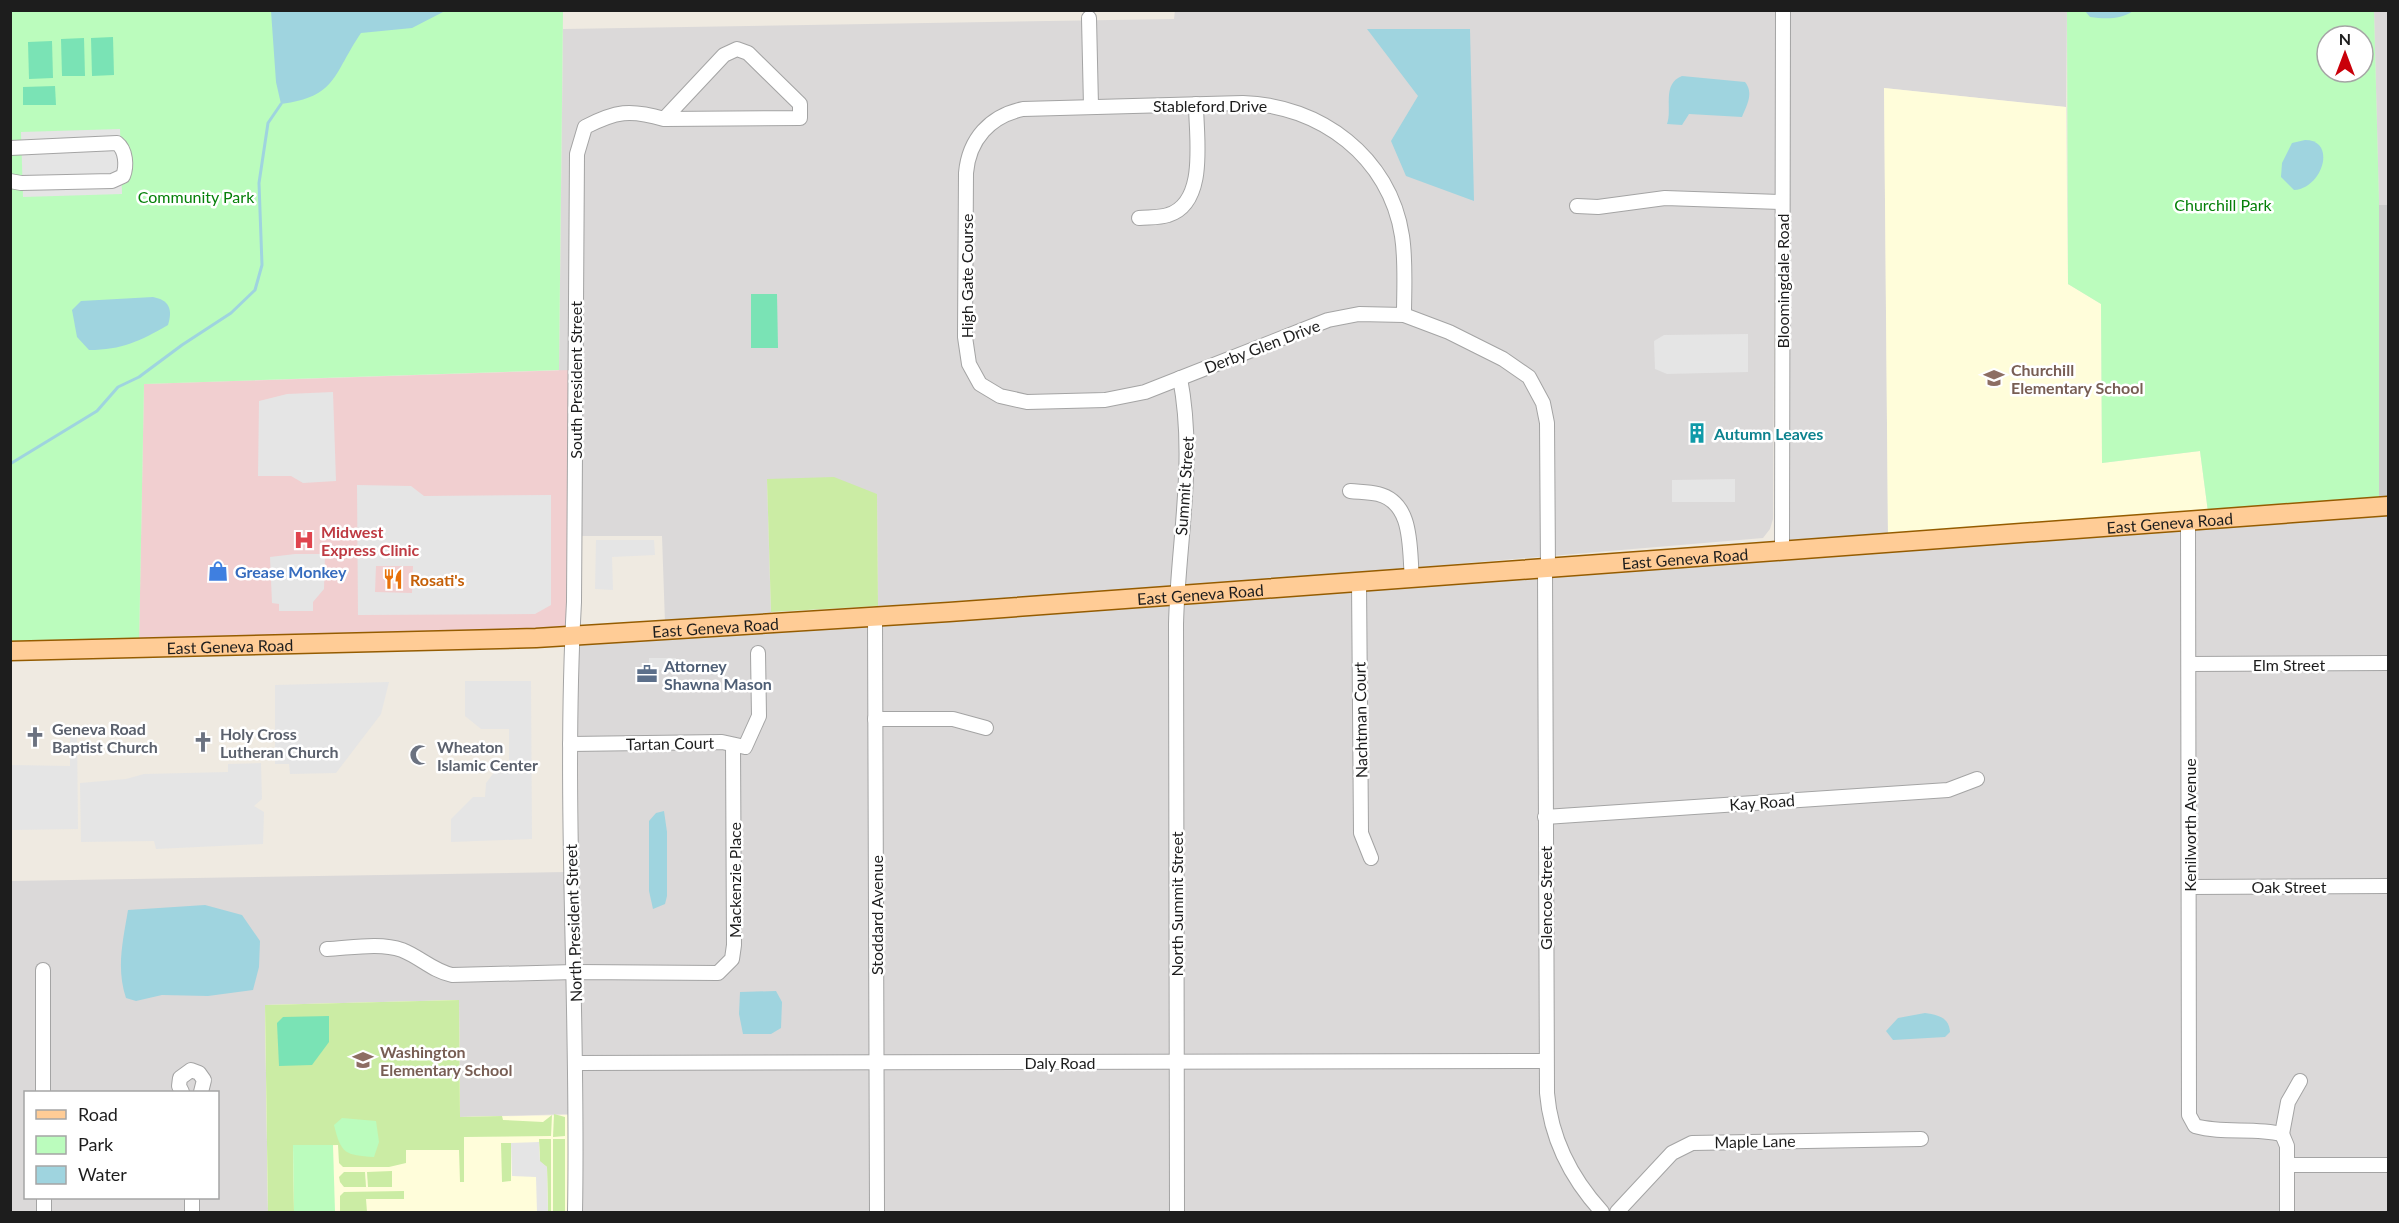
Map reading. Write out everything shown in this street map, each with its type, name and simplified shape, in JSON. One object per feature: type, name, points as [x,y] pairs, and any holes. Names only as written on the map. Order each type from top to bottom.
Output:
[{"type":"main road","name":"East Geneva Road","points":[[10,651],[536,638],[875,617],[2188,523],[2388,506]]},
{"type":"street","name":"Bloomingdale Road","points":[[1782,551],[1783,10]]},
{"type":"street","points":[[1089,18],[1091,106]]},
{"type":"street","points":[[737,49],[748,53],[800,104],[800,118],[664,119],[724,55],[737,49]]},
{"type":"street","name":"Stableford Drive","points":[[968,158],[983,128],[1008,113],[1023,109],[1256,103],[1287,108],[1319,121],[1359,149],[1386,187],[1399,221],[1404,250],[1404,315]]},
{"type":"street","points":[[1139,218],[1169,215],[1192,192],[1197,175],[1196,104]]},
{"type":"street","name":"South President Street","points":[[572,634],[577,154],[585,127],[608,115],[626,112],[664,119]]},
{"type":"street","points":[[10,148],[117,143],[124,151],[124,171],[123,176],[112,181],[21,183],[10,181]]},
{"type":"street","name":"High Gate Course","points":[[968,158],[965,337],[969,364],[986,388]]},
{"type":"street","points":[[1577,206],[1598,207],[1665,198],[1782,202]]},
{"type":"street","name":"Derby Glen Drive","points":[[986,388],[1011,400],[1027,402],[1105,400],[1133,396],[1328,320],[1359,314],[1404,315],[1449,332],[1503,359],[1529,377]]},
{"type":"street","name":"Glencoe Street","points":[[1529,377],[1543,403],[1547,423],[1545,817],[1548,1103],[1561,1150],[1579,1185],[1602,1212]]},
{"type":"street","name":"Summit Street","points":[[1177,595],[1188,477],[1188,425],[1180,378]]},
{"type":"street","points":[[1350,491],[1378,494],[1397,506],[1407,522],[1412,578]]},
{"type":"street","name":"Kenilworth Avenue","points":[[2188,523],[2189,1115],[2194,1126],[2210,1130],[2265,1130],[2282,1134]]},
{"type":"street","name":"Nachtman Court","points":[[1359,581],[1361,833],[1371,858]]},
{"type":"street","name":"North Summit Street","points":[[1177,595],[1177,1212]]},
{"type":"street","name":"Stoddard Avenue","points":[[875,617],[877,1212]]},
{"type":"street","name":"North President Street","points":[[572,634],[570,867],[575,972],[575,1212]]},
{"type":"street","name":"Tartan Court","points":[[570,744],[722,742],[745,747],[759,716],[758,653]]},
{"type":"street","name":"Elm Street","points":[[2189,664],[2388,663]]},
{"type":"street","points":[[876,719],[953,719],[986,728]]},
{"type":"street","name":"Mackenzie Place","points":[[327,949],[394,948],[436,970],[452,975],[575,972],[718,973],[732,959],[734,745]]},
{"type":"street","name":"Kay Road","points":[[1545,817],[1948,790],[1977,779]]},
{"type":"street","name":"Oak Street","points":[[2190,887],[2388,886]]},
{"type":"street","points":[[43,969],[43,1091]]},
{"type":"street","name":"Daly Road","points":[[575,1063],[1546,1061]]},
{"type":"street","points":[[182,1091],[179,1086],[180,1078],[190,1070],[199,1073],[204,1080],[201,1091]]},
{"type":"street","points":[[2287,1212],[2287,1146],[2282,1134],[2288,1102],[2300,1081]]},
{"type":"street","name":"Maple Lane","points":[[1617,1212],[1672,1153],[1692,1143],[1921,1139]]},
{"type":"street","points":[[2287,1165],[2388,1165]]},
{"type":"shaded area","points":[[1175,10],[1776,11],[1773,519],[1770,529],[1763,538],[1184,587],[878,606],[877,494],[767,479],[771,616],[665,623],[662,536],[570,536],[559,370],[563,29],[1174,19]]},
{"type":"shaded area","points":[[1789,11],[2067,11],[2066,107],[1884,88],[1888,537],[1788,545]]},
{"type":"shaded area","points":[[2374,11],[2388,11],[2388,205],[2379,205]]},
{"type":"shaded area","name":"Churchill Elementary School","points":[[1884,88],[2066,107],[2068,284],[2101,304],[2102,463],[2200,451],[2208,512],[1888,537]]},
{"type":"shaded area","points":[[120,129],[122,194],[23,197],[21,132]]},
{"type":"shaded area","points":[[2379,205],[2388,205],[2388,502],[2379,503]]},
{"type":"shaded area","points":[[1748,334],[1748,372],[1667,374],[1655,369],[1654,341],[1664,335]]},
{"type":"shaded area","points":[[570,370],[569,629],[139,643],[144,384]]},
{"type":"shaded area","points":[[333,392],[336,481],[303,483],[291,476],[258,476],[259,401],[287,394]]},
{"type":"shaded area","points":[[1735,479],[1735,502],[1672,502],[1672,480]]},
{"type":"shaded area","points":[[357,485],[411,486],[424,496],[551,495],[551,605],[535,614],[358,615]],"holes":[[[376,566],[413,566],[412,593],[375,592]]]},
{"type":"shaded area","points":[[2388,510],[2388,1212],[1182,1212],[1183,599]]},
{"type":"shaded area","points":[[596,540],[654,540],[655,555],[612,557],[613,590],[595,589]]},
{"type":"shaded area","points":[[325,554],[324,589],[313,602],[313,611],[279,611],[279,604],[272,603],[270,557]]},
{"type":"shaded area","points":[[1174,598],[1174,1212],[579,1212],[578,639]]},
{"type":"shaded area","points":[[649,658],[676,658],[677,670],[656,670],[655,667],[649,667]]},
{"type":"shaded area","points":[[465,681],[531,681],[532,839],[451,842],[451,819],[473,797],[485,797],[486,783],[502,762],[509,761],[509,729],[481,729],[465,716]]},
{"type":"shaded area","points":[[389,682],[381,714],[336,773],[290,774],[289,764],[275,764],[275,685]]},
{"type":"shaded area","points":[[70,727],[77,727],[78,829],[12,830],[11,765],[70,766]]},
{"type":"shaded area","points":[[261,763],[262,799],[254,806],[264,812],[263,844],[156,849],[154,841],[81,842],[80,783],[126,779],[144,774],[228,772],[228,764]]},
{"type":"shaded area","points":[[566,872],[573,1114],[460,1117],[265,1005],[268,1212],[11,1212],[10,881]]},
{"type":"shaded area","name":"Washington Elementary School","points":[[459,1000],[460,1117],[571,1115],[570,1212],[268,1212],[265,1005]]},
{"type":"shaded area","points":[[539,1142],[540,1161],[547,1167],[548,1212],[537,1212],[536,1177],[512,1176],[511,1143]]},
{"type":"green space","name":"Community Park","points":[[10,11],[563,11],[559,370],[144,384],[139,647],[11,651]]},
{"type":"green space","name":"Churchill Park","points":[[2067,11],[2374,11],[2374,24],[2315,24],[2315,84],[2375,84],[2375,49],[2379,201],[2379,503],[2208,512],[2200,451],[2102,463],[2101,304],[2068,284]]},
{"type":"green space","points":[[113,37],[114,75],[92,76],[91,38]]},
{"type":"green space","points":[[84,38],[85,76],[62,76],[61,39]]},
{"type":"green space","points":[[52,41],[53,78],[29,79],[28,42]]},
{"type":"green space","points":[[55,86],[56,105],[23,105],[23,87]]},
{"type":"green space","points":[[751,294],[777,294],[778,348],[751,348]]},
{"type":"green space","points":[[834,477],[877,494],[878,606],[771,612],[767,479]]},
{"type":"green space","name":"Washington Elementary School","points":[[459,1000],[460,1117],[502,1116],[503,1120],[543,1122],[552,1115],[551,1136],[464,1137],[464,1182],[460,1182],[459,1150],[406,1150],[406,1163],[389,1167],[343,1167],[339,1163],[338,1145],[293,1146],[294,1212],[268,1212],[265,1005]]},
{"type":"green space","points":[[329,1016],[329,1042],[312,1065],[279,1066],[277,1023],[283,1017]]},
{"type":"green space","points":[[554,1114],[565,1117],[565,1136],[553,1137]]},
{"type":"green space","points":[[342,1118],[376,1121],[379,1142],[374,1157],[350,1154],[342,1147],[334,1125]]},
{"type":"green space","points":[[539,1139],[551,1139],[551,1212],[548,1212],[547,1167],[540,1162]]},
{"type":"green space","points":[[553,1139],[565,1139],[565,1212],[553,1212]]},
{"type":"green space","points":[[501,1143],[511,1143],[511,1181],[502,1182]]},
{"type":"green space","points":[[293,1145],[333,1145],[335,1212],[294,1212]]},
{"type":"green space","points":[[392,1171],[392,1187],[368,1187],[367,1172]]},
{"type":"green space","points":[[344,1172],[365,1172],[366,1187],[344,1187],[339,1177]]},
{"type":"green space","points":[[404,1191],[404,1199],[366,1199],[367,1212],[340,1211],[340,1196],[344,1192]]},
{"type":"water","points":[[271,10],[445,11],[412,28],[361,33],[338,72],[324,89],[299,101],[281,104],[276,82]]},
{"type":"water","points":[[2085,11],[2133,11],[2123,16],[2107,18],[2090,17]]},
{"type":"water","points":[[1367,29],[1470,29],[1474,201],[1406,176],[1391,141],[1418,96]]},
{"type":"water","points":[[1682,76],[1745,82],[1749,95],[1742,117],[1689,114],[1682,125],[1667,124],[1670,91],[1676,80]]},
{"type":"water","points":[[2305,140],[2315,142],[2321,148],[2322,164],[2319,173],[2312,181],[2294,190],[2281,177],[2282,163],[2292,143]]},
{"type":"water","points":[[153,297],[166,303],[170,310],[169,319],[168,325],[148,336],[121,346],[101,350],[89,350],[77,337],[72,310],[81,301]]},
{"type":"water","points":[[664,811],[667,832],[667,896],[665,904],[653,909],[649,891],[649,821],[656,813]]},
{"type":"water","points":[[205,905],[242,915],[260,941],[259,967],[253,990],[208,996],[162,995],[136,1001],[126,998],[121,965],[128,910]]},
{"type":"water","points":[[776,991],[782,1002],[781,1028],[771,1034],[743,1034],[739,1014],[740,992]]},
{"type":"water","points":[[1925,1013],[1945,1020],[1950,1032],[1945,1037],[1893,1040],[1886,1031],[1898,1018]]},
{"type":"waterway","points":[[10,464],[97,411],[118,387],[139,377],[231,313],[255,290],[262,265],[259,183],[268,123],[281,104]]},
{"type":"place","name":"Churchill Elementary School","points":[[1994,378]]},
{"type":"place","name":"Autumn Leaves","points":[[1697,433]]},
{"type":"place","name":"Midwest Express Clinic","points":[[304,540]]},
{"type":"place","name":"Grease Monkey","points":[[218,571]]},
{"type":"place","name":"Rosati's","points":[[393,579]]},
{"type":"place","name":"Attorney Shawna Mason","points":[[647,674]]},
{"type":"place","name":"Geneva Road Baptist Church","points":[[35,737]]},
{"type":"place","name":"Holy Cross Lutheran Church","points":[[203,742]]},
{"type":"place","name":"Wheaton Islamic Center","points":[[420,755]]},
{"type":"place","name":"Washington Elementary School","points":[[363,1060]]}]
